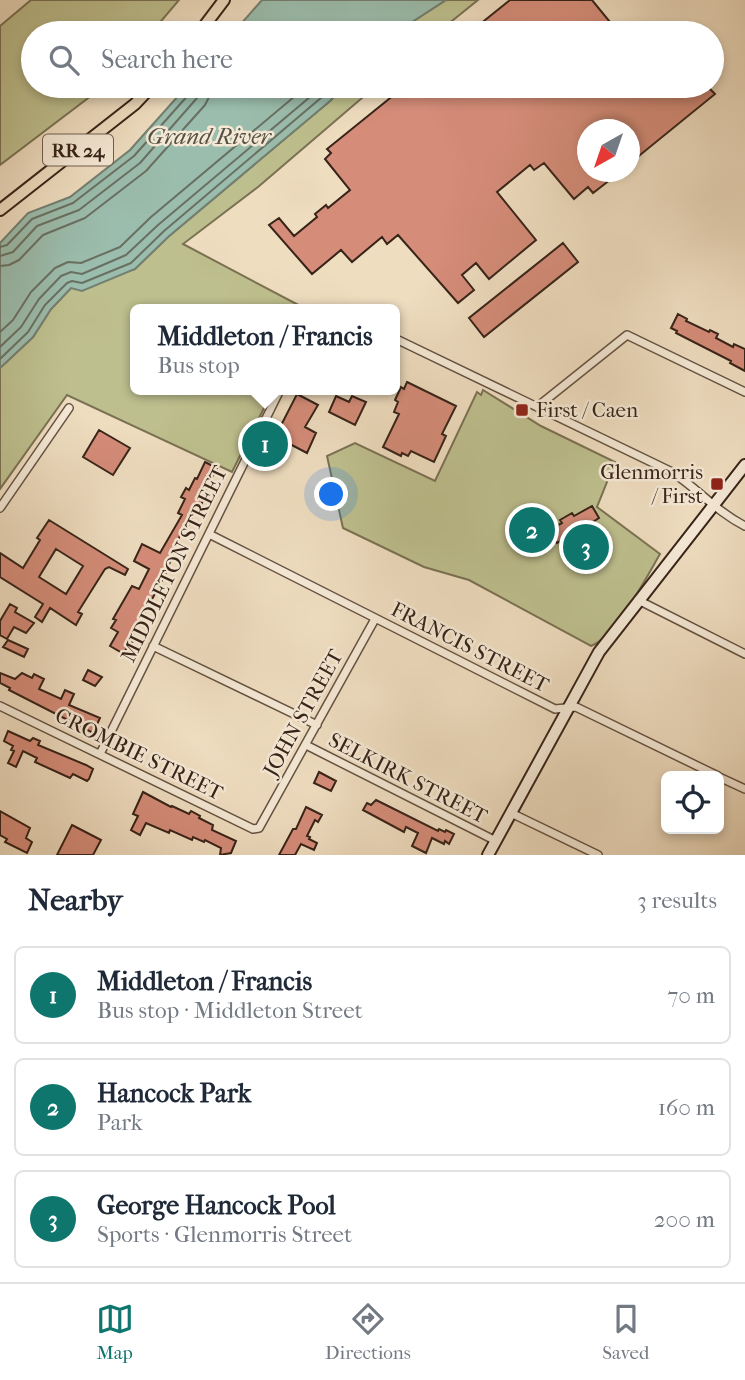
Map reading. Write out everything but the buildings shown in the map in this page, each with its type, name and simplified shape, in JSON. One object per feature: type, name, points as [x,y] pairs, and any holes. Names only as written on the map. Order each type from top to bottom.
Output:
[{"type":"main road","points":[[208,21],[224,0]]},
{"type":"main road","name":"RR 24","points":[[0,210],[141,98]]},
{"type":"street","points":[[537,407],[627,335],[745,392]]},
{"type":"street","points":[[400,341],[672,472],[692,486],[712,506],[745,526]]},
{"type":"street","name":"MIDDLETON STREET","points":[[100,754],[277,395]]},
{"type":"street","points":[[0,508],[69,408]]},
{"type":"street","points":[[488,855],[599,652],[745,465]]},
{"type":"street","name":"FRANCIS STREET","points":[[209,534],[555,709],[576,707],[708,771]]},
{"type":"street","points":[[638,600],[745,654]]},
{"type":"street","name":"JOHN STREET","points":[[263,824],[374,619]]},
{"type":"street","name":"SELKIRK STREET","points":[[153,646],[317,725]]},
{"type":"street","name":"CROMBIE STREET","points":[[0,706],[253,829],[263,824]]},
{"type":"street","name":"SELKIRK STREET","points":[[306,745],[496,841]]},
{"type":"street","name":"FRANCIS STREET","points":[[724,779],[745,789]]},
{"type":"street","name":"SELKIRK STREET","points":[[511,813],[598,855]]},
{"type":"green space","points":[[31,0],[179,0],[161,21],[21,21],[21,98],[88,98],[0,165],[0,26]]},
{"type":"green space","points":[[446,0],[478,0],[452,21],[414,21]]},
{"type":"green space","points":[[333,98],[362,98],[258,187],[183,244],[297,304],[130,304],[130,395],[270,395],[232,472],[67,395],[0,489],[0,368],[33,337],[51,309],[71,288],[135,269],[168,237]]},
{"type":"green space","points":[[483,390],[541,426],[615,462],[597,507],[660,554],[620,619],[601,640],[591,646],[469,580],[424,567],[343,528],[327,456],[355,443],[435,481],[477,392],[481,395]]},
{"type":"water","points":[[262,0],[446,0],[414,21],[244,21]]},
{"type":"water","name":"Grand River","points":[[176,98],[333,98],[168,237],[135,269],[82,291],[71,288],[51,309],[33,337],[0,368],[0,243],[28,213],[70,197],[130,150]]},
{"type":"water","points":[[599,529],[608,545],[574,564],[565,548]]},
{"type":"place","name":"First / Caen","points":[[522,410]]},
{"type":"place","name":"Middleton / Francis","points":[[265,444]]},
{"type":"place","name":"Glenmorris / First","points":[[717,484]]},
{"type":"place","name":"Hancock Park","points":[[532,530]]},
{"type":"place","name":"George Hancock Pool","points":[[586,547]]}]
